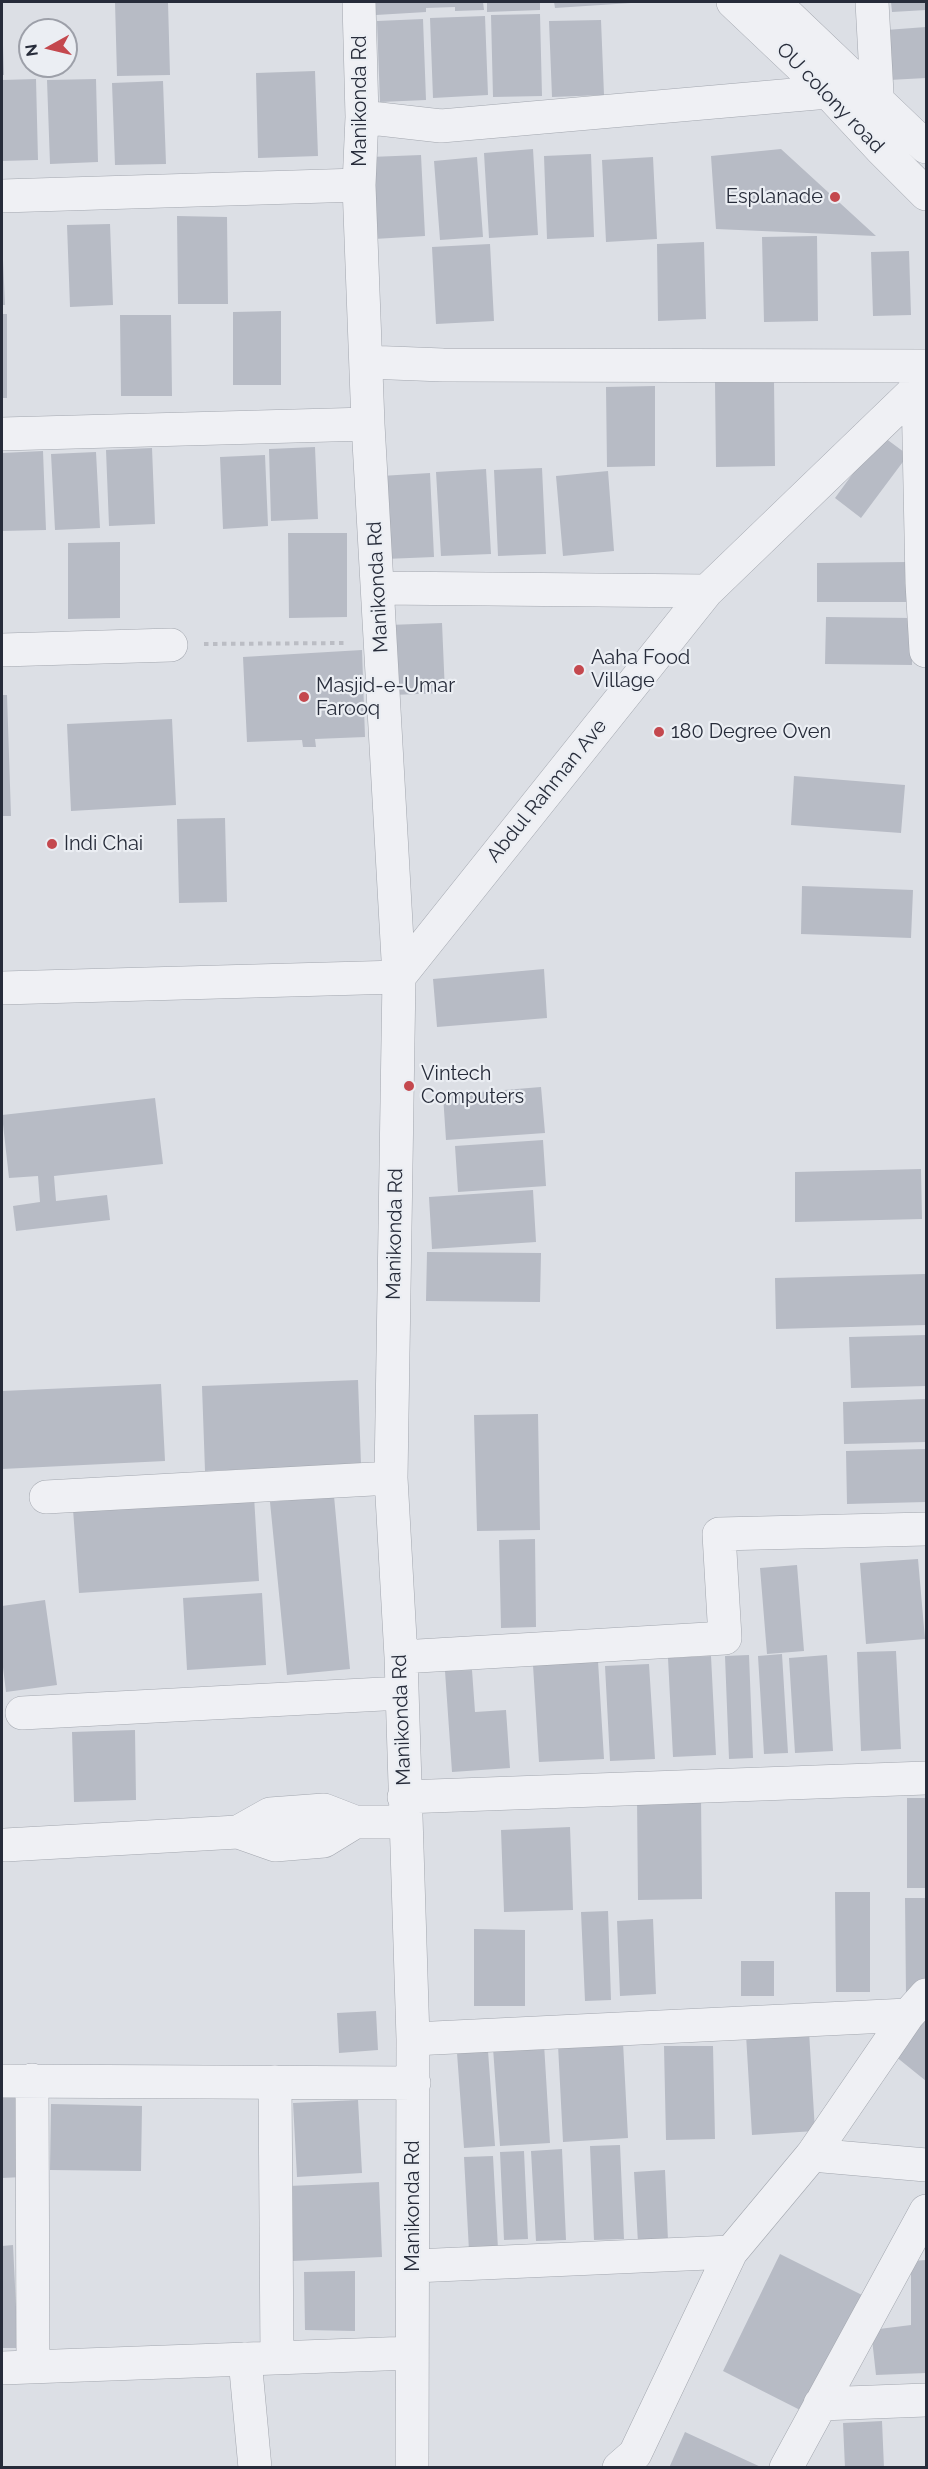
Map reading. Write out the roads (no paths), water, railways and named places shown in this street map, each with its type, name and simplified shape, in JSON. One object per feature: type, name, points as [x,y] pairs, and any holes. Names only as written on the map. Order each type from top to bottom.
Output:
[{"type":"street","name":"Manikonda Rd","points":[[359,2],[362,117],[359,185],[368,424],[399,977],[391,1478],[401,1657],[414,2083],[412,2468]]},
{"type":"street","name":"OU colony road","points":[[733,2],[828,92],[880,149],[927,194]]},
{"type":"street","name":"OU colony road","points":[[774,2],[927,147]]},
{"type":"street","points":[[872,2],[880,149]]},
{"type":"street","points":[[362,117],[441,126],[828,92]]},
{"type":"street","points":[[2,196],[359,185]]},
{"type":"street","points":[[366,362],[924,378],[924,583],[927,651]]},
{"type":"street","name":"Abdul Rahman Ave","points":[[399,977],[707,591],[924,378]]},
{"type":"street","points":[[2,434],[368,424]]},
{"type":"street","points":[[378,588],[707,591]]},
{"type":"street","points":[[2,650],[171,645]]},
{"type":"street","points":[[2,988],[399,977]]},
{"type":"street","points":[[46,1497],[391,1478]]},
{"type":"street","points":[[401,1657],[725,1638],[719,1534],[927,1530]]},
{"type":"street","points":[[22,1713],[402,1693]]},
{"type":"street","points":[[3,1851],[238,1832],[270,1814],[324,1810],[355,1822],[405,1809],[927,1778]]},
{"type":"street","points":[[413,2039],[917,2005]]},
{"type":"street","points":[[620,2468],[635,2454],[731,2252],[812,2155],[917,2005]]},
{"type":"street","points":[[411,2353],[17,2367],[17,2080],[414,2083]]},
{"type":"street","points":[[255,2468],[275,2082]]},
{"type":"street","points":[[812,2155],[927,2164]]},
{"type":"street","points":[[786,2468],[819,2404],[927,2211]]},
{"type":"street","points":[[414,2266],[731,2252]]},
{"type":"street","points":[[819,2404],[927,2400]]},
{"type":"place","name":"Esplanade","points":[[835,197]]},
{"type":"place","name":"Aaha Food Village","points":[[579,670]]},
{"type":"place","name":"Masjid-e-Umar Farooq","points":[[304,697]]},
{"type":"place","name":"180 Degree Oven","points":[[659,732]]},
{"type":"place","name":"Indi Chai","points":[[52,844]]},
{"type":"place","name":"Vintech Computers","points":[[409,1086]]}]
